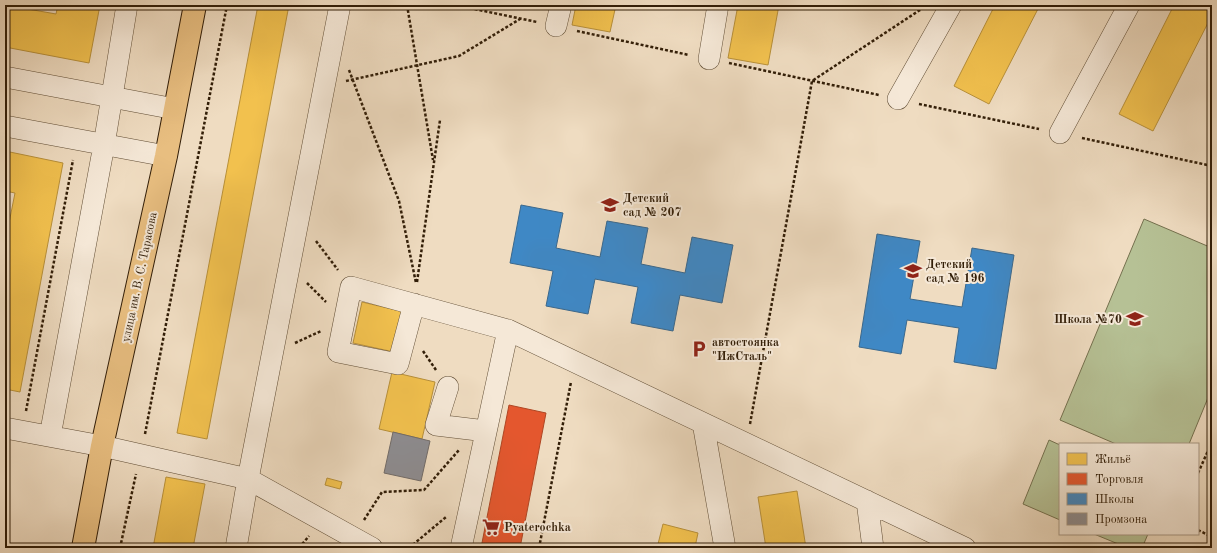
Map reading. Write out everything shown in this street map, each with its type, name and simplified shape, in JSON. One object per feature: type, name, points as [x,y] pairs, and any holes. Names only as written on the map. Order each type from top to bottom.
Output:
[{"type":"main road","name":"улица им. В. С. Тарасова","points":[[83,548],[102,446],[166,156],[195,5]]},
{"type":"lane","points":[[50,436],[104,145],[127,5]]},
{"type":"lane","points":[[236,548],[272,352],[340,5]]},
{"type":"lane","points":[[556,26],[560,5]]},
{"type":"lane","points":[[709,59],[718,5]]},
{"type":"lane","points":[[898,99],[951,5]]},
{"type":"lane","points":[[1060,133],[1129,5]]},
{"type":"lane","points":[[5,77],[175,109]]},
{"type":"lane","points":[[5,126],[166,156]]},
{"type":"lane","points":[[414,304],[398,364],[338,352],[352,287],[414,304],[508,330],[965,548]]},
{"type":"lane","points":[[461,548],[508,330]]},
{"type":"lane","points":[[448,387],[436,425],[486,431]]},
{"type":"lane","points":[[703,423],[725,548]]},
{"type":"lane","points":[[14,430],[141,454],[248,479],[372,548]]},
{"type":"lane","points":[[867,501],[873,548]]},
{"type":"path","points":[[120,548],[141,454],[227,5]]},
{"type":"path","points":[[406,5],[434,162]]},
{"type":"path","points":[[455,5],[1212,166]]},
{"type":"path","points":[[747,444],[812,81],[927,5]]},
{"type":"path","points":[[324,84],[353,80],[417,64],[459,56],[520,19]]},
{"type":"path","points":[[348,66],[399,201],[416,285],[440,120]]},
{"type":"path","points":[[14,430],[75,153]]},
{"type":"path","points":[[298,218],[352,287]]},
{"type":"path","points":[[272,352],[344,321],[289,265]]},
{"type":"path","points":[[407,329],[448,387]]},
{"type":"path","points":[[539,548],[575,362]]},
{"type":"path","points":[[352,537],[382,492],[424,490],[462,446],[486,431]]},
{"type":"path","points":[[1199,471],[1212,442]]},
{"type":"path","points":[[410,548],[473,494]]},
{"type":"path","points":[[1199,530],[1212,537]]},
{"type":"green space","points":[[1144,219],[1212,248],[1212,388],[1189,443],[1114,443],[1060,420]]},
{"type":"green space","points":[[1049,440],[1059,445],[1059,520],[1023,504]]},
{"type":"green space","points":[[1096,535],[1148,535],[1142,548],[1128,548]]},
{"type":"building: Жильё","points":[[5,5],[56,14],[58,5],[100,5],[89,63],[5,47]]},
{"type":"building: Жильё","points":[[258,5],[289,5],[207,439],[177,433]]},
{"type":"building: Жильё","points":[[576,5],[616,5],[610,32],[572,25]]},
{"type":"building: Жильё","points":[[738,5],[779,5],[768,65],[728,58]]},
{"type":"building: Жильё","points":[[995,5],[1040,5],[989,104],[954,86]]},
{"type":"building: Жильё","points":[[1174,5],[1212,5],[1212,15],[1153,131],[1119,114]]},
{"type":"building: Жильё","points":[[5,151],[63,163],[20,392],[5,389],[5,243],[15,193],[5,191]]},
{"type":"building: Жильё","points":[[362,302],[404,312],[394,352],[353,343]]},
{"type":"building: Жильё","points":[[392,372],[435,382],[422,439],[379,429]]},
{"type":"building: Жильё","points":[[166,477],[205,484],[193,548],[153,548]]},
{"type":"building: Жильё","points":[[327,478],[342,482],[340,489],[325,485]]},
{"type":"building: Жильё","points":[[797,491],[806,548],[766,548],[758,497]]},
{"type":"building: Жильё","points":[[663,524],[698,533],[695,547],[697,548],[657,548]]},
{"type":"building: Жильё","points":[[315,544],[339,548],[314,548]]},
{"type":"building: Торговля","points":[[509,405],[546,413],[520,548],[481,548]]},
{"type":"building: Школы","points":[[521,205],[563,213],[556,248],[600,257],[607,221],[648,228],[641,264],[685,273],[692,237],[733,245],[722,303],[680,295],[673,331],[631,323],[638,287],[595,279],[588,314],[546,306],[553,271],[510,263]]},
{"type":"building: Школы","points":[[877,234],[920,241],[910,299],[962,307],[972,248],[1014,255],[996,369],[954,362],[959,328],[907,320],[901,354],[859,347]]},
{"type":"building: Промзона","points":[[393,432],[430,441],[421,481],[384,473]]},
{"type":"place","name":"Детский сад № 207","points":[[610,205]]},
{"type":"place","name":"Детский сад № 196","points":[[913,271]]},
{"type":"place","name":"Школа №70","points":[[1135,319]]},
{"type":"place","name":"автостоянка \"ИжСталь\"","points":[[699,349]]},
{"type":"place","name":"Pyaterochka","points":[[491,527]]}]
